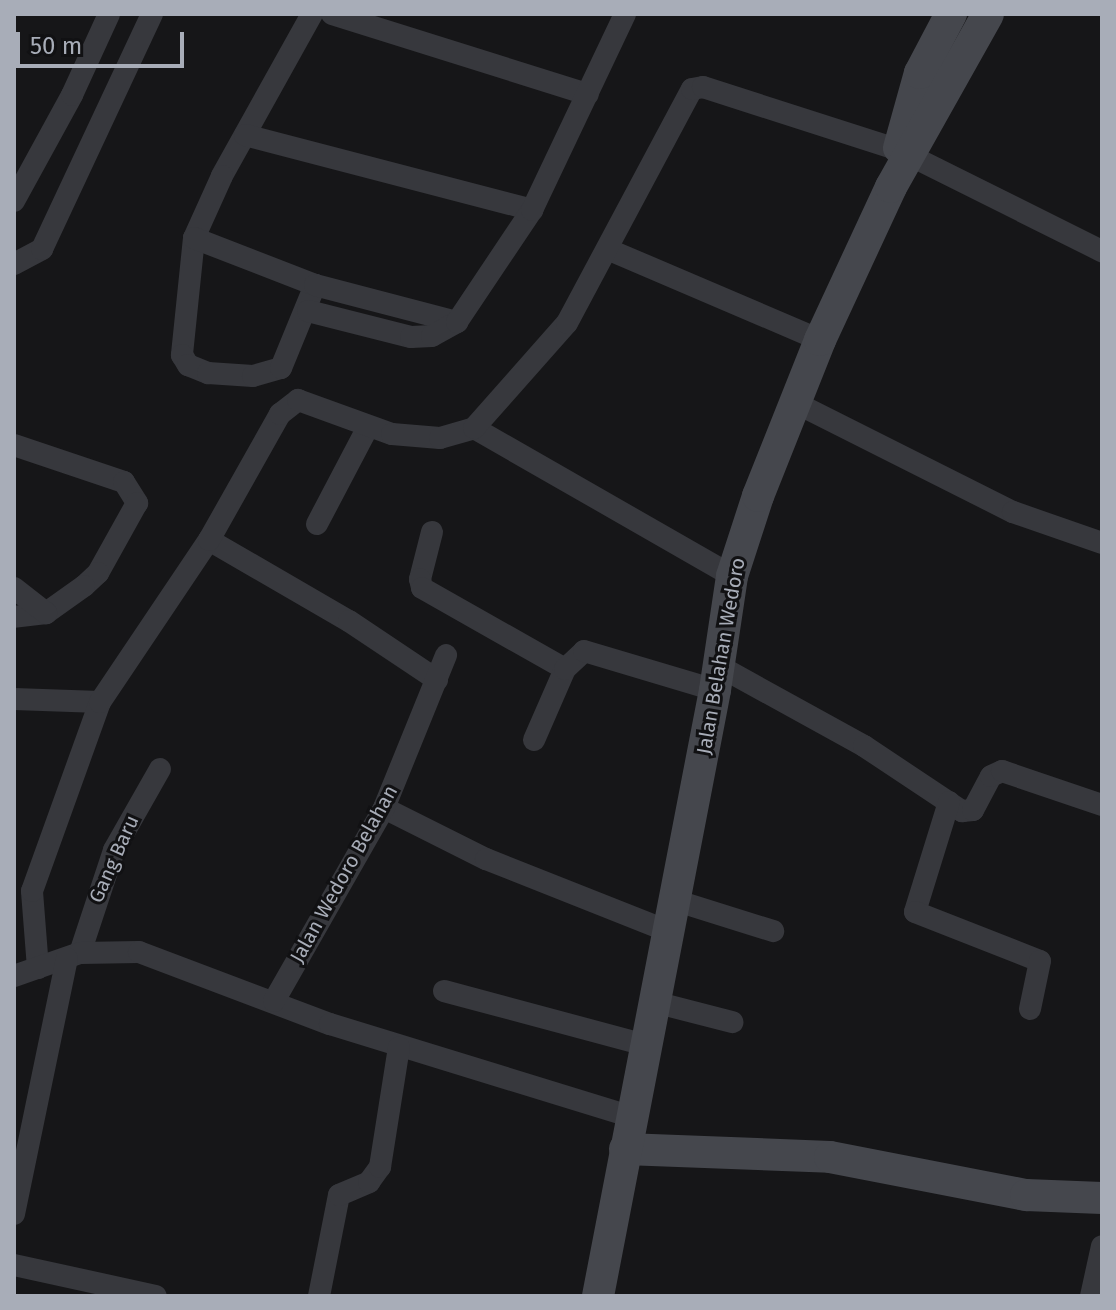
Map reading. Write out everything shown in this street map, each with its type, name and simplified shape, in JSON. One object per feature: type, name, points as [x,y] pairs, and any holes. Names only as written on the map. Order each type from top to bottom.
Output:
[{"type":"street","points":[[14,201],[72,95],[109,14]]},
{"type":"street","points":[[14,264],[42,249],[152,14]]},
{"type":"street","points":[[308,311],[411,337],[432,336],[457,322],[532,210],[625,14]]},
{"type":"street","name":"Jalan Belahan Wedoro","points":[[919,113],[920,73],[951,14]]},
{"type":"street","name":"Jalan Belahan Wedoro","points":[[598,1296],[629,1116],[717,678],[732,576],[794,402],[891,187],[919,113],[988,14]]},
{"type":"street","points":[[315,285],[308,311],[287,361],[274,372],[196,370],[182,355],[194,238],[245,135],[310,21],[334,15],[588,94]]},
{"type":"street","points":[[38,968],[32,891],[100,702],[209,540],[288,403],[306,401],[368,427],[419,438],[457,435],[474,428],[567,323],[697,87],[904,152],[1102,251]]},
{"type":"street","points":[[245,135],[532,210]]},
{"type":"street","points":[[194,238],[315,285],[457,322]]},
{"type":"street","points":[[607,249],[820,340]]},
{"type":"street","points":[[794,402],[1013,512],[1102,543]]},
{"type":"street","points":[[317,524],[368,427]]},
{"type":"street","points":[[474,428],[732,576]]},
{"type":"street","points":[[14,445],[124,482],[137,503],[98,573],[46,613],[14,617]]},
{"type":"street","points":[[432,532],[420,574],[422,588],[565,669]]},
{"type":"street","points":[[209,540],[349,621],[437,680]]},
{"type":"street","points":[[14,588],[46,613]]},
{"type":"street","points":[[534,740],[565,669],[579,653],[592,651],[717,678],[864,746],[962,811],[973,810],[991,776],[1002,771],[1102,805]]},
{"type":"street","name":"Jalan Wedoro Belahan","points":[[274,1001],[384,808],[446,655]]},
{"type":"street","points":[[14,699],[100,702]]},
{"type":"street","name":"Gang Baru","points":[[14,1214],[73,956],[114,850],[160,769]]},
{"type":"street","points":[[949,802],[915,912],[1040,961],[1030,1009]]},
{"type":"street","points":[[384,808],[486,859],[671,916],[773,931]]},
{"type":"street","points":[[14,976],[73,956],[139,952],[399,1047],[629,1116]]},
{"type":"street","points":[[444,991],[645,1045]]},
{"type":"street","points":[[654,1002],[732,1022]]},
{"type":"street","points":[[319,1296],[339,1195],[369,1182],[380,1167],[399,1047]]},
{"type":"street","points":[[625,1149],[830,1157],[1026,1195],[1102,1198]]},
{"type":"street","points":[[1091,1296],[1102,1246]]},
{"type":"street","points":[[14,1265],[156,1296]]}]
